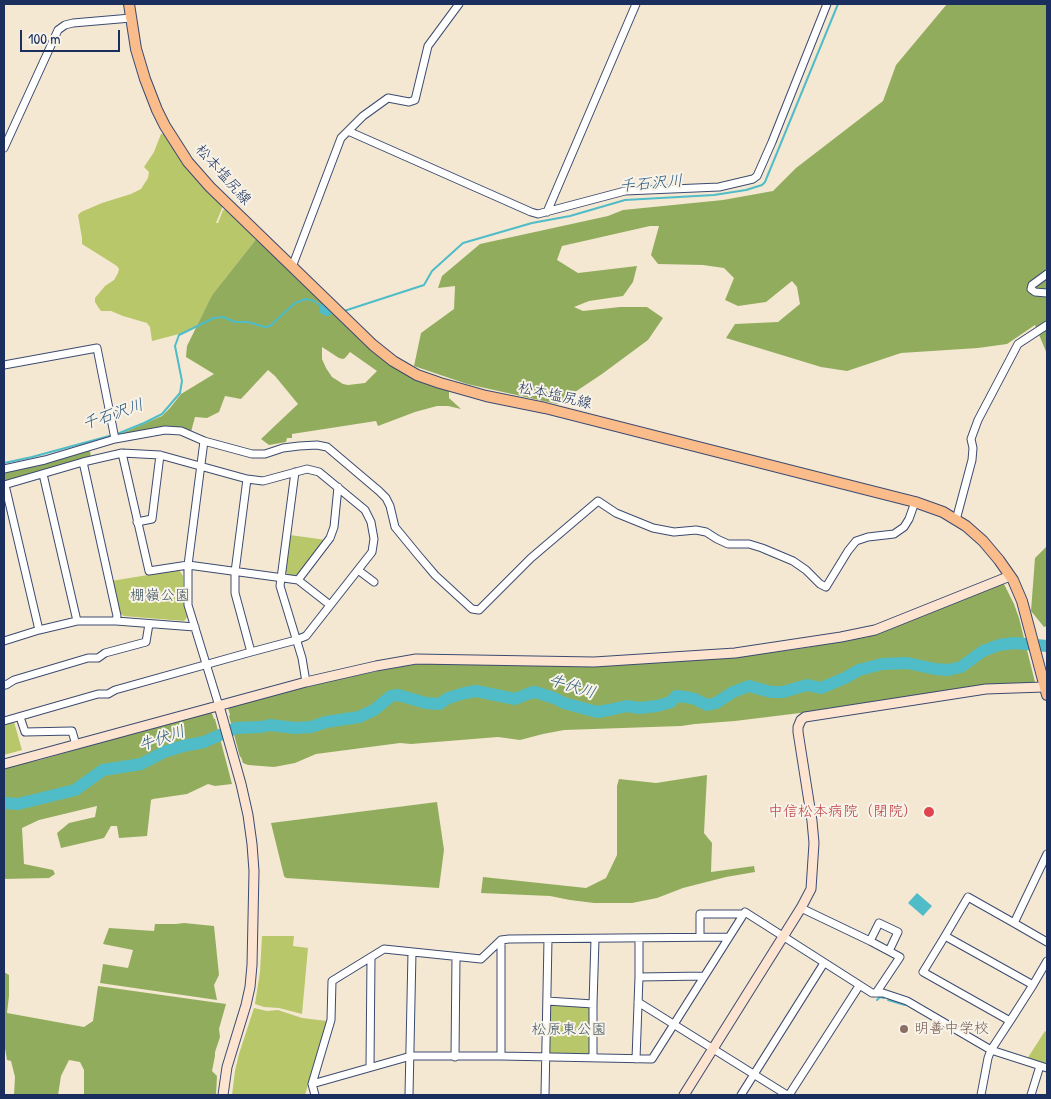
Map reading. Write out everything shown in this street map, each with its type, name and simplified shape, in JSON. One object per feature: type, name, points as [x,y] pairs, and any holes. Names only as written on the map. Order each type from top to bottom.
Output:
[{"type":"main road","name":"松本塩尻線","points":[[129,4],[136,49],[145,79],[157,110],[188,162],[210,187],[292,267],[373,345],[393,361],[417,374],[440,383],[486,396],[573,415],[915,502],[943,512],[966,526],[983,541],[1011,578],[1022,601],[1045,687]]},
{"type":"street","points":[[292,267],[341,138],[363,116],[388,98],[409,102],[415,100],[428,46],[459,4]]},
{"type":"street","points":[[547,212],[636,4]]},
{"type":"street","points":[[348,131],[538,214],[625,191],[719,187],[753,179],[757,176],[776,132],[827,4]]},
{"type":"street","points":[[4,148],[58,30],[65,25],[73,23],[131,18]]},
{"type":"street","points":[[1047,274],[1032,285],[1030,289],[1035,292],[1047,293]]},
{"type":"street","points":[[956,520],[972,460],[971,439],[978,420],[1018,344],[1047,325]]},
{"type":"street","points":[[4,365],[97,348],[114,436]]},
{"type":"street","points":[[4,469],[45,460],[114,436],[165,430],[181,432],[204,441],[252,454],[265,454],[283,448],[299,446],[317,445],[327,447],[382,494],[390,506],[395,527],[435,575],[472,609],[479,610],[531,558],[598,501],[616,513],[653,528],[674,532],[696,530],[706,532],[728,544],[749,544],[762,548],[793,561],[826,587],[856,541],[868,537],[894,534],[904,527],[909,520],[915,502]]},
{"type":"street","points":[[204,441],[188,565],[188,605],[236,765],[248,815],[254,871],[250,987],[227,1067],[224,1095]]},
{"type":"street","points":[[122,453],[149,572],[188,565],[298,580],[330,605]]},
{"type":"street","points":[[4,721],[98,694],[108,694],[115,690],[306,636],[372,552],[374,539],[371,522],[365,510],[338,487],[319,472],[307,468],[263,481],[247,479],[160,455],[122,453],[83,462],[4,485],[39,630]]},
{"type":"street","points":[[137,522],[152,519],[160,455]]},
{"type":"street","points":[[83,462],[117,616],[116,621]]},
{"type":"street","points":[[295,472],[280,586],[302,658],[306,682]]},
{"type":"street","points":[[43,474],[77,621]]},
{"type":"street","points":[[247,479],[235,572],[235,593],[251,652]]},
{"type":"street","points":[[298,580],[330,538],[334,527],[338,487]]},
{"type":"street","points":[[358,570],[374,582]]},
{"type":"street","points":[[4,764],[306,682],[376,666],[416,659],[594,662],[735,653],[875,630],[1011,578]]},
{"type":"street","points":[[4,641],[77,621],[116,621],[195,627]]},
{"type":"street","points":[[4,684],[88,658],[98,658],[105,653],[146,642],[149,624]]},
{"type":"street","points":[[684,1095],[811,889],[814,843],[798,732],[801,720],[805,717],[986,689],[1045,687]]},
{"type":"street","points":[[20,717],[25,732],[72,731],[76,745]]},
{"type":"street","points":[[1014,923],[1047,854]]},
{"type":"street","points":[[1010,1021],[923,972],[968,897],[1047,942]]},
{"type":"street","points":[[801,908],[900,957],[876,993]]},
{"type":"street","points":[[700,937],[700,914],[744,914],[745,912],[872,993],[907,1001],[991,1050],[1044,1067],[1031,1095]]},
{"type":"street","points":[[312,1084],[411,1056],[652,1059],[744,914]]},
{"type":"street","points":[[870,941],[879,924],[898,932],[889,951]]},
{"type":"street","points":[[945,936],[1033,985]]},
{"type":"street","points":[[315,1095],[312,1084],[331,1020],[332,981],[384,949],[481,959],[501,940],[728,937]]},
{"type":"street","points":[[636,1059],[639,938]]},
{"type":"street","points":[[545,1095],[548,939]]},
{"type":"street","points":[[593,1058],[595,939]]},
{"type":"street","points":[[501,940],[501,1056]]},
{"type":"street","points":[[409,1095],[412,952]]},
{"type":"street","points":[[454,1056],[456,957]]},
{"type":"street","points":[[370,1067],[371,958]]},
{"type":"street","points":[[981,1095],[991,1050],[1047,961]]},
{"type":"street","points":[[741,1095],[824,963]]},
{"type":"street","points":[[639,977],[704,976]]},
{"type":"street","points":[[638,1002],[788,1095],[859,986]]},
{"type":"street","points":[[547,1001],[593,1004]]},
{"type":"green space","points":[[947,4],[1047,4],[1047,354],[1035,325],[1007,344],[978,348],[901,353],[847,371],[821,367],[726,338],[735,324],[778,322],[800,304],[797,287],[792,281],[766,302],[738,306],[725,300],[734,278],[724,268],[703,265],[658,264],[651,255],[659,226],[650,226],[562,246],[557,260],[578,273],[637,266],[633,282],[623,296],[589,301],[574,307],[583,311],[620,307],[647,307],[663,318],[648,340],[557,404],[467,384],[414,366],[421,333],[454,309],[455,286],[438,288],[442,276],[480,244],[608,216],[623,210],[723,200],[773,191],[796,168],[883,101],[896,65]]},
{"type":"green space","points":[[165,133],[223,206],[216,223],[218,223],[223,210],[227,209],[257,238],[212,295],[197,326],[179,334],[152,341],[150,327],[147,323],[111,311],[101,311],[95,302],[95,298],[105,286],[114,280],[119,269],[82,244],[78,215],[102,203],[141,189],[148,178],[149,172],[144,167],[154,152],[161,134]]},
{"type":"green space","points":[[257,238],[380,356],[449,388],[449,398],[461,409],[437,406],[378,426],[376,421],[292,434],[292,438],[287,438],[286,442],[269,445],[261,439],[298,404],[268,370],[241,399],[225,396],[219,412],[207,418],[195,417],[191,432],[172,426],[118,435],[162,416],[181,394],[214,374],[186,357],[187,346],[212,295]],"holes":[[[322,347],[339,358],[345,358],[350,352],[377,371],[365,383],[343,384],[332,377],[326,368],[322,359]]]},
{"type":"green space","points":[[90,450],[91,458],[4,482],[4,472]]},
{"type":"green space","points":[[290,535],[326,540],[299,573],[294,576],[288,575],[285,571]]},
{"type":"green space","points":[[1047,546],[1047,626],[1044,627],[1031,611],[1035,558]]},
{"type":"green space","name":"棚嶺公園","points":[[179,570],[183,576],[183,597],[188,616],[184,621],[124,616],[119,613],[111,581]]},
{"type":"green space","points":[[1004,584],[1014,604],[1019,618],[1035,682],[1032,685],[990,685],[954,689],[857,706],[681,726],[564,730],[520,740],[498,737],[411,744],[400,743],[316,754],[295,763],[274,767],[243,763],[229,716],[228,707],[317,683],[433,662],[589,666],[754,655],[804,648],[868,637]]},
{"type":"green space","points":[[211,711],[215,719],[232,784],[215,786],[208,784],[187,794],[151,800],[147,836],[119,838],[117,826],[111,826],[104,838],[61,848],[57,833],[69,823],[95,817],[97,806],[39,820],[22,828],[24,864],[53,870],[55,874],[49,878],[4,879],[4,768],[40,760]]},
{"type":"green space","points":[[14,722],[22,750],[4,755],[4,724]]},
{"type":"green space","points":[[707,775],[704,833],[712,843],[711,872],[754,866],[755,872],[726,877],[683,888],[657,898],[632,903],[594,903],[550,896],[481,893],[483,877],[586,888],[606,878],[617,855],[617,786],[619,779],[656,783]]},
{"type":"green space","points":[[437,802],[444,850],[439,888],[286,878],[284,876],[271,823]]},
{"type":"green space","points":[[184,923],[214,926],[219,975],[214,985],[217,1000],[100,983],[103,964],[128,968],[133,950],[103,944],[109,928],[154,931],[155,924]]},
{"type":"green space","points":[[262,936],[294,936],[293,946],[308,948],[302,1014],[255,1004],[260,972]]},
{"type":"green space","points":[[4,972],[9,975],[7,1013],[84,1027],[93,1021],[98,986],[226,1004],[219,1029],[220,1037],[212,1071],[217,1076],[216,1095],[84,1095],[84,1070],[80,1062],[69,1060],[61,1076],[58,1095],[14,1095],[15,1077],[11,1061],[7,1060],[4,1042]]},
{"type":"green space","name":"松原東公園","points":[[552,1005],[587,1006],[590,1008],[589,1052],[587,1055],[548,1053],[550,1007]]},
{"type":"green space","points":[[254,1008],[267,1011],[278,1010],[302,1018],[327,1021],[305,1095],[232,1095],[239,1054]]},
{"type":"green space","points":[[1045,1031],[1047,1032],[1047,1065],[1027,1059]]},
{"type":"water","points":[[917,893],[932,906],[923,916],[908,903]]},
{"type":"waterway","name":"千石沢川","points":[[344,311],[424,285],[432,271],[463,243],[532,223],[570,216],[625,200],[714,195],[746,190],[762,185],[765,182],[838,4]]},
{"type":"waterway","name":"千石沢川","points":[[117,434],[162,414],[180,393],[182,381],[175,346],[179,335],[214,318],[223,317],[235,322],[248,322],[265,327],[270,326],[295,303],[306,299],[314,301],[325,309]]},
{"type":"waterway","name":"千石沢川","points":[[4,463],[113,435]]},
{"type":"waterway","name":"牛伏川","points":[[4,803],[18,804],[75,790],[103,770],[141,764],[164,752],[204,742],[236,728],[270,725],[295,728],[311,727],[326,722],[359,717],[374,710],[391,696],[398,695],[426,703],[439,704],[448,698],[476,691],[515,699],[535,692],[564,703],[597,712],[627,706],[639,708],[657,706],[671,702],[676,696],[695,699],[707,705],[716,703],[733,692],[749,686],[771,692],[783,692],[807,685],[821,688],[859,670],[882,664],[907,663],[948,670],[961,667],[983,651],[999,645],[1014,643],[1047,646]]},
{"type":"waterway","points":[[877,1000],[880,997],[884,998]]},
{"type":"waterway","points":[[888,1000],[905,1005]]},
{"type":"place","name":"中信松本病院（閉院）","points":[[929,812]]},
{"type":"place","name":"明善中学校","points":[[904,1029]]}]
